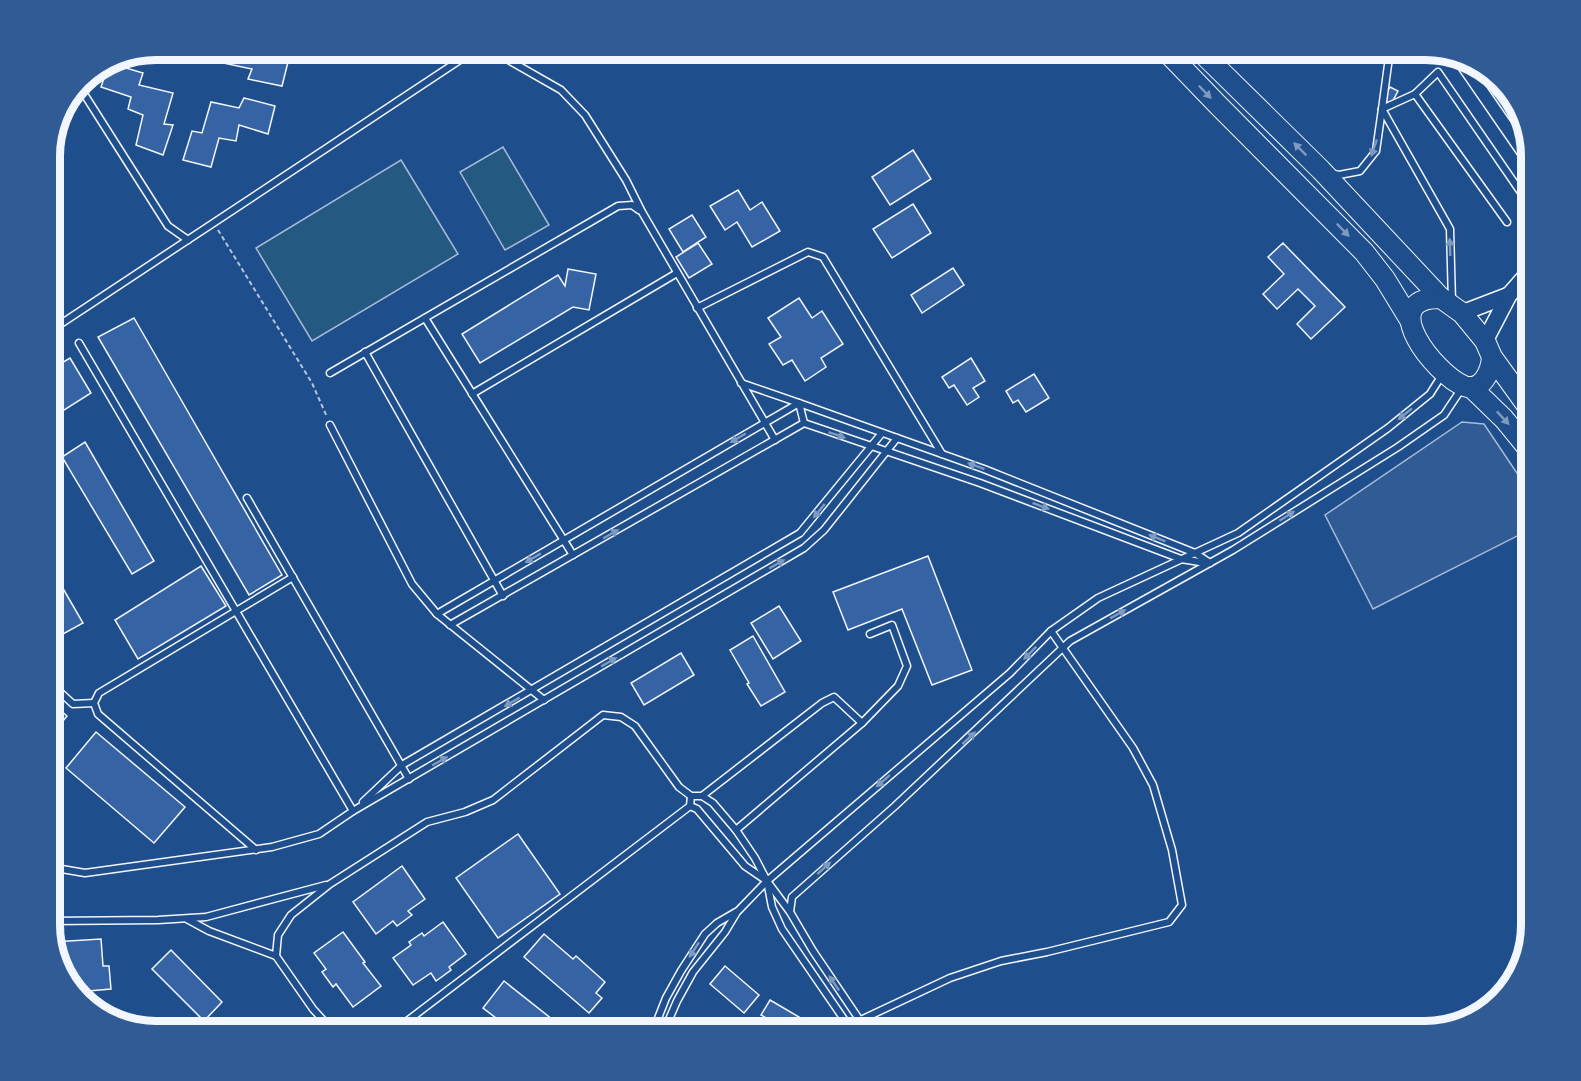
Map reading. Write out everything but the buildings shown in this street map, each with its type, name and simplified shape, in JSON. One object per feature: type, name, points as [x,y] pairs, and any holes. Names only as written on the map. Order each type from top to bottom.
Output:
[{"type":"highway","points":[[1174,60],[1364,252],[1385,279],[1410,320],[1417,339],[1429,356],[1444,372],[1467,386],[1504,419],[1521,439]]},
{"type":"highway","points":[[1208,60],[1321,170],[1452,306],[1489,349],[1521,395]]},
{"type":"highway","points":[[1410,320],[1412,309],[1426,300],[1452,306]]},
{"type":"highway","points":[[1467,386],[1483,381],[1488,375],[1491,367],[1489,349]]},
{"type":"street","points":[[1467,70],[1520,146]]},
{"type":"street","points":[[1489,349],[1509,295],[1521,282]]},
{"type":"street","points":[[1452,306],[1509,295]]},
{"type":"lane","points":[[60,324],[460,60]]},
{"type":"lane","points":[[508,60],[561,90],[585,116],[626,180],[697,308],[775,440]]},
{"type":"lane","points":[[1321,170],[1339,175],[1360,171],[1376,151],[1389,60]]},
{"type":"lane","points":[[1382,109],[1415,94],[1438,72],[1521,191]]},
{"type":"lane","points":[[84,94],[168,226],[188,240]]},
{"type":"lane","points":[[1415,94],[1507,222]]},
{"type":"lane","points":[[1382,109],[1450,229],[1452,306]]},
{"type":"lane","points":[[330,372],[618,206],[632,205],[642,212]]},
{"type":"lane","points":[[697,308],[808,252],[823,257],[942,454]]},
{"type":"lane","points":[[472,394],[677,273]]},
{"type":"lane","points":[[425,318],[573,555]]},
{"type":"lane","points":[[79,343],[353,811]]},
{"type":"lane","points":[[365,352],[503,596]]},
{"type":"lane","points":[[669,1021],[693,972],[725,932],[737,912],[767,881],[1010,673],[1051,631],[1098,598],[1238,533],[1388,428],[1430,394],[1444,372]]},
{"type":"lane","points":[[741,383],[984,469],[1195,553],[1210,563]]},
{"type":"lane","points":[[790,912],[792,897],[895,806],[1070,641],[1233,550],[1388,453],[1444,415],[1467,386]]},
{"type":"lane","points":[[437,614],[799,403]]},
{"type":"lane","points":[[799,403],[804,423]]},
{"type":"lane","points":[[450,626],[804,423],[980,483],[1181,559],[1210,563]]},
{"type":"lane","points":[[330,425],[412,584],[450,626],[544,700]]},
{"type":"lane","points":[[353,811],[402,765],[800,533],[882,433]]},
{"type":"lane","points":[[60,869],[85,873],[256,850],[319,834],[353,811],[804,548],[824,530],[897,438]]},
{"type":"lane","points":[[247,498],[410,779]]},
{"type":"lane","points":[[256,850],[98,714],[94,703],[99,693],[293,577]]},
{"type":"lane","points":[[736,830],[862,723],[898,686],[907,666],[892,625],[870,634]]},
{"type":"lane","points":[[276,956],[278,935],[291,915],[330,884],[427,822],[465,812],[493,800],[603,715],[621,717],[635,726],[679,787],[691,796],[702,796],[713,803],[736,830],[859,1020],[950,978],[1001,961],[1058,950],[1169,922],[1182,905],[1172,850],[1153,785],[1133,747],[1051,631]]},
{"type":"lane","points":[[60,692],[74,704],[94,703]]},
{"type":"lane","points":[[702,796],[822,703],[834,697],[862,723]]},
{"type":"lane","points":[[408,1021],[690,807],[691,796]]},
{"type":"lane","points":[[690,807],[697,809],[745,867],[767,881],[772,907],[782,929],[845,1021]]},
{"type":"lane","points":[[60,921],[206,917],[330,884]]},
{"type":"lane","points":[[657,1021],[666,998],[705,934],[717,923],[737,912]]},
{"type":"lane","points":[[187,918],[209,931],[276,956],[324,1021]]},
{"type":"path","points":[[213,223],[312,383],[330,425]]},
{"type":"shaded area","points":[[503,147],[549,225],[505,250],[460,172]]},
{"type":"shaded area","points":[[401,160],[458,254],[312,341],[256,248]]},
{"type":"shaded area","points":[[1462,422],[1484,424],[1521,479],[1521,534],[1373,609],[1325,515]]}]
